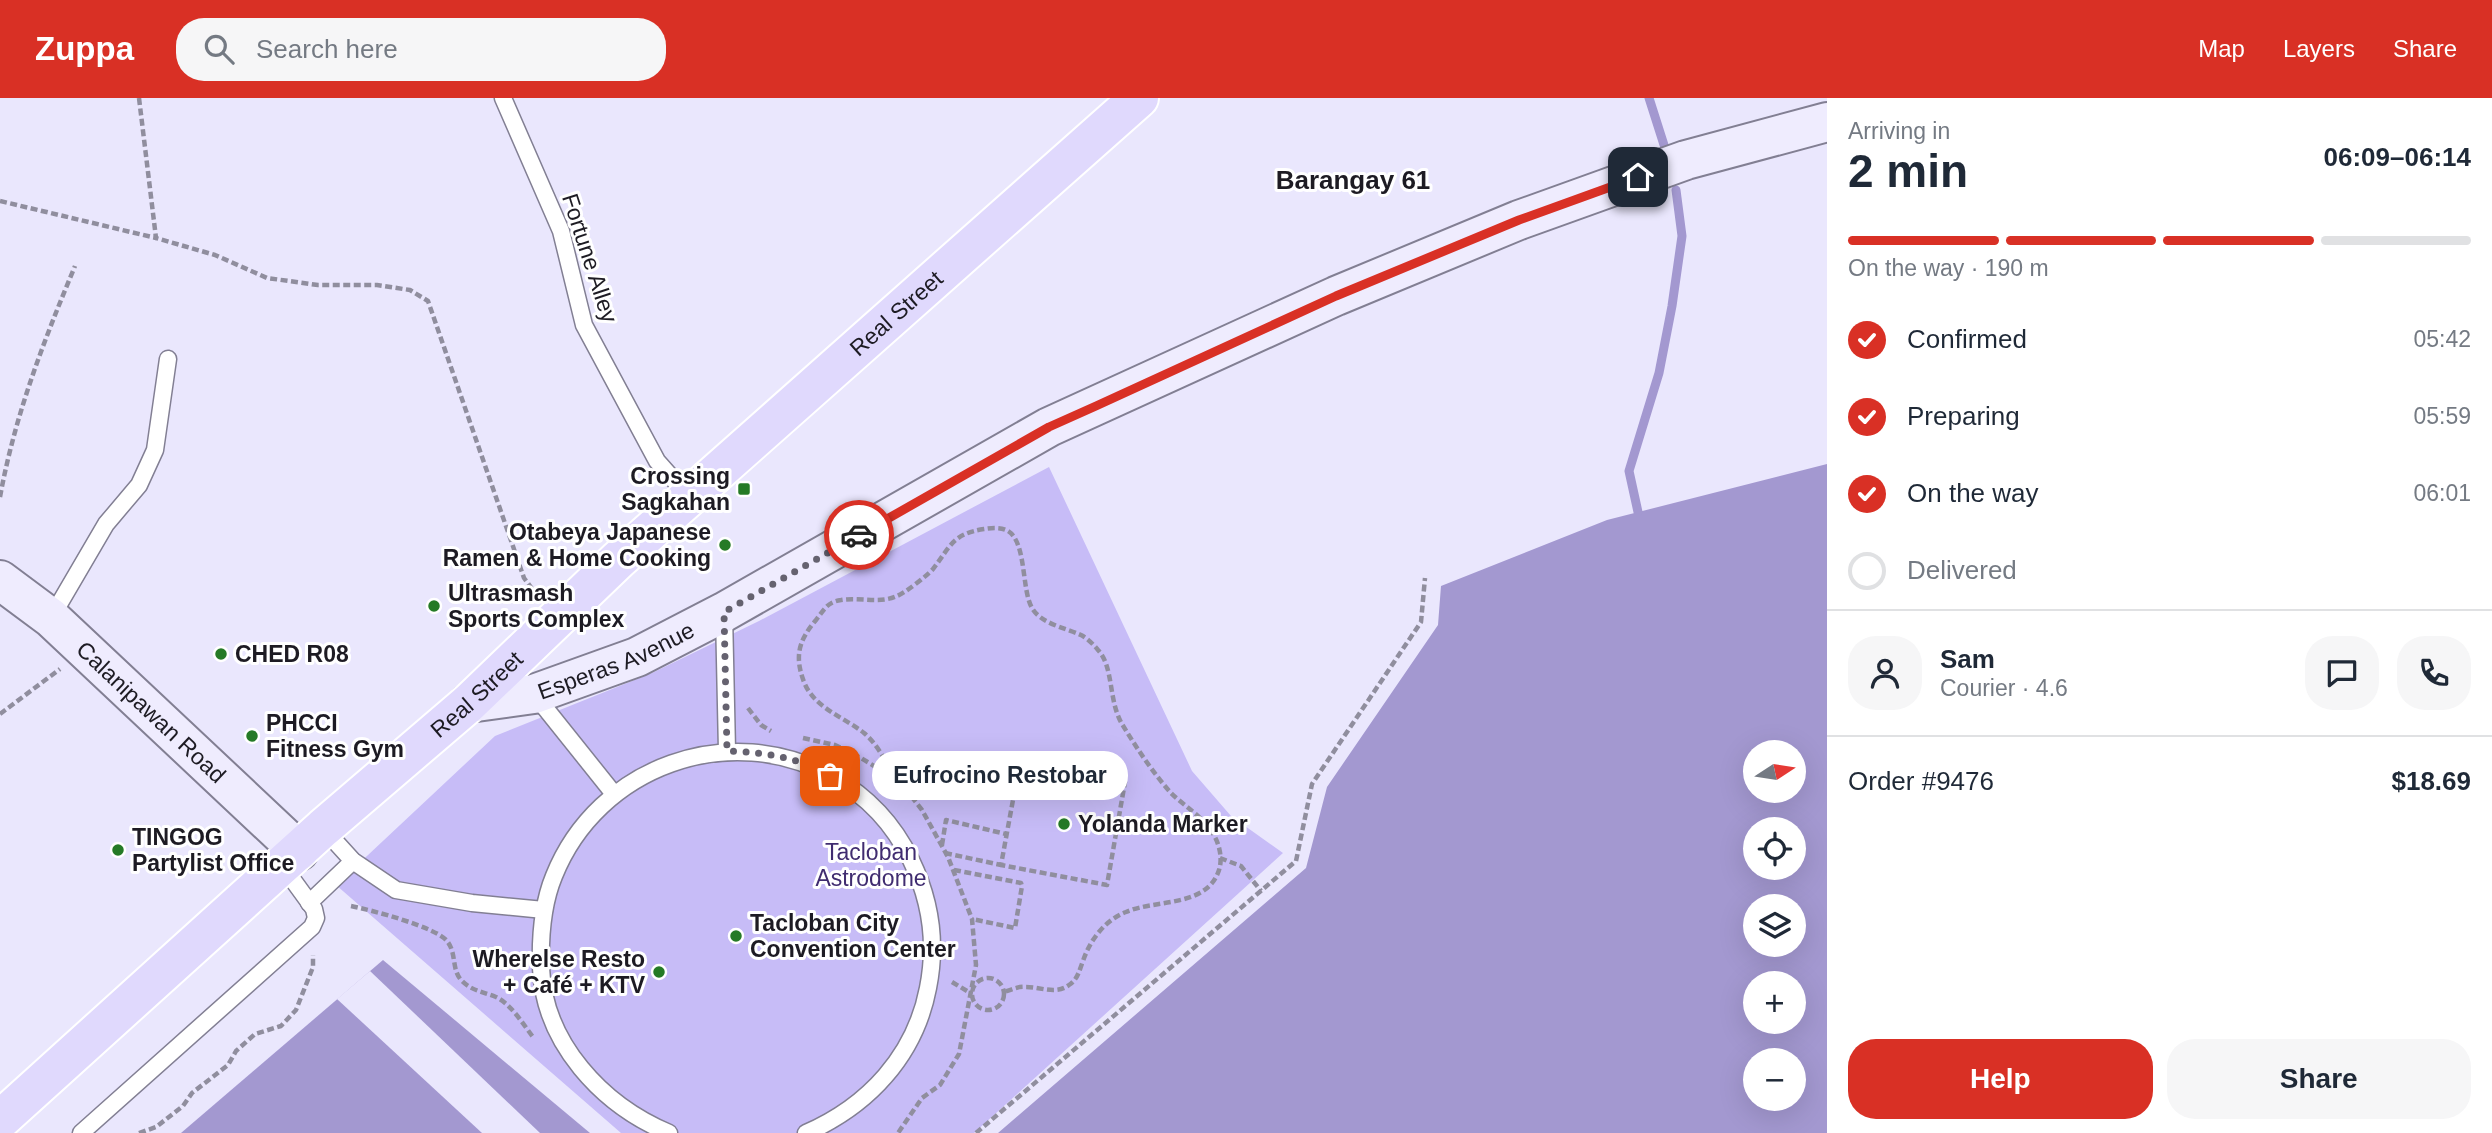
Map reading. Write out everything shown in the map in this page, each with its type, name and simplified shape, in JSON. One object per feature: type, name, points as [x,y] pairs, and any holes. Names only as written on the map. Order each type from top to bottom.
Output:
[{"type":"main road","name":"Real Street","points":[[0,1120],[301,848],[469,703],[618,560],[1139,98]]},
{"type":"street","name":"Esperas Avenue","points":[[469,703],[534,694],[637,656],[724,612],[1049,427],[1324,302],[1519,220],[1660,169],[1827,122]]},
{"type":"street","name":"Calanipawan Road","points":[[0,580],[51,618],[301,848]]},
{"type":"lane","name":"Fortune Alley","points":[[503,98],[561,231],[573,270],[584,325],[657,461],[689,497]]},
{"type":"lane","points":[[51,618],[106,524],[139,485],[155,450],[168,359]]},
{"type":"lane","points":[[724,612],[727,751]]},
{"type":"lane","points":[[534,694],[614,794]]},
{"type":"lane","points":[[669,1133],[647,1124],[620,1107],[596,1086],[576,1062],[559,1034],[541,973],[540,941],[544,909],[553,876],[569,845],[589,817],[614,794],[639,776],[667,763],[696,755],[727,751],[758,752],[788,758],[844,783],[869,802],[906,850],[920,878],[929,908],[933,938],[932,969],[926,1001],[916,1031],[900,1059],[880,1084],[857,1105],[806,1133]]},
{"type":"lane","points":[[81,1133],[312,927],[316,918],[309,903],[301,848],[353,861],[396,890],[472,903],[544,909]]},
{"type":"lane","points":[[309,903],[353,861]]},
{"type":"path","points":[[139,98],[156,238]]},
{"type":"path","points":[[0,201],[156,238],[215,255],[267,278],[318,285],[377,285],[410,290],[428,301],[524,579],[555,620]]},
{"type":"path","points":[[0,497],[7,459],[38,355],[75,266]]},
{"type":"path","points":[[895,779],[868,737],[812,696],[804,683],[799,659],[801,639],[826,605],[838,600],[898,596],[932,570],[950,543],[960,536],[995,528],[1009,531],[1017,540],[1033,610],[1062,629],[1083,636],[1106,660],[1110,689],[1123,724],[1170,792],[1211,830],[1219,845],[1220,869],[1215,879],[1193,897],[1139,907],[1123,913],[1105,925],[1088,949],[1079,976],[1068,987],[1052,991],[1022,986],[1004,992]]},
{"type":"path","points":[[976,1133],[1296,861],[1312,784],[1421,622],[1426,578]]},
{"type":"path","points":[[0,714],[86,650]]},
{"type":"path","points":[[946,853],[1001,865],[1107,885],[1125,782],[1020,762],[1001,865]]},
{"type":"path","points":[[942,846],[946,820],[1006,834]]},
{"type":"path","points":[[1220,858],[1241,866],[1261,891]]},
{"type":"path","points":[[954,870],[1021,883],[1023,886],[1015,928],[972,919]]},
{"type":"path","points":[[351,906],[438,933],[447,940],[453,950],[456,972],[462,981],[479,992],[498,998],[512,1010],[537,1042]]},
{"type":"path","points":[[139,1133],[156,1127],[183,1106],[192,1093],[228,1065],[236,1051],[255,1034],[281,1026],[296,1010],[313,967],[313,953],[303,935]]},
{"type":"path","points":[[990,978],[999,983],[1004,992],[1002,1003],[989,1011],[978,1008],[971,994],[979,980],[990,978]]},
{"type":"green space","name":"Tacloban Astrodome","points":[[1049,467],[1192,771],[1231,816],[1283,853],[974,1133],[621,1133],[336,885],[495,736],[652,673],[759,621]]},
{"type":"shaded area","points":[[1827,464],[1827,1133],[998,1133],[1306,868],[1327,787],[1438,625],[1441,586],[1607,520]]},
{"type":"shaded area","points":[[383,960],[590,1133],[181,1133]]},
{"type":"pier","points":[[370,971],[540,1133],[482,1133],[337,999]]},
{"type":"waterway","points":[[1649,98],[1664,145]]},
{"type":"waterway","points":[[1638,512],[1629,471],[1659,373],[1672,306],[1682,236],[1676,190]]},
{"type":"way so far","points":[[830,776],[817,768],[788,758],[758,752],[727,751],[724,612],[859,535]]},
{"type":"place","name":"Crossing Sagkahan","points":[[744,489]]},
{"type":"place","name":"Otabeya Japanese Ramen & Home Cooking","points":[[725,545]]},
{"type":"place","name":"Ultrasmash Sports Complex","points":[[434,606]]},
{"type":"place","name":"CHED R08","points":[[221,654]]},
{"type":"place","name":"PHCCI Fitness Gym","points":[[252,736]]},
{"type":"place","name":"Eufrocino Restobar","points":[[830,776]]},
{"type":"place","name":"Yolanda Marker","points":[[1064,824]]},
{"type":"place","name":"TINGOG Partylist Office","points":[[118,850]]},
{"type":"place","name":"Tacloban City Convention Center","points":[[736,936]]},
{"type":"place","name":"Wherelse Resto + Café + KTV","points":[[659,972]]},
{"type":"district","name":"Barangay 61","points":[[1353,180]]},
{"type":"route","points":[[859,535],[1049,427],[1336,296],[1519,220],[1638,177]]}]
